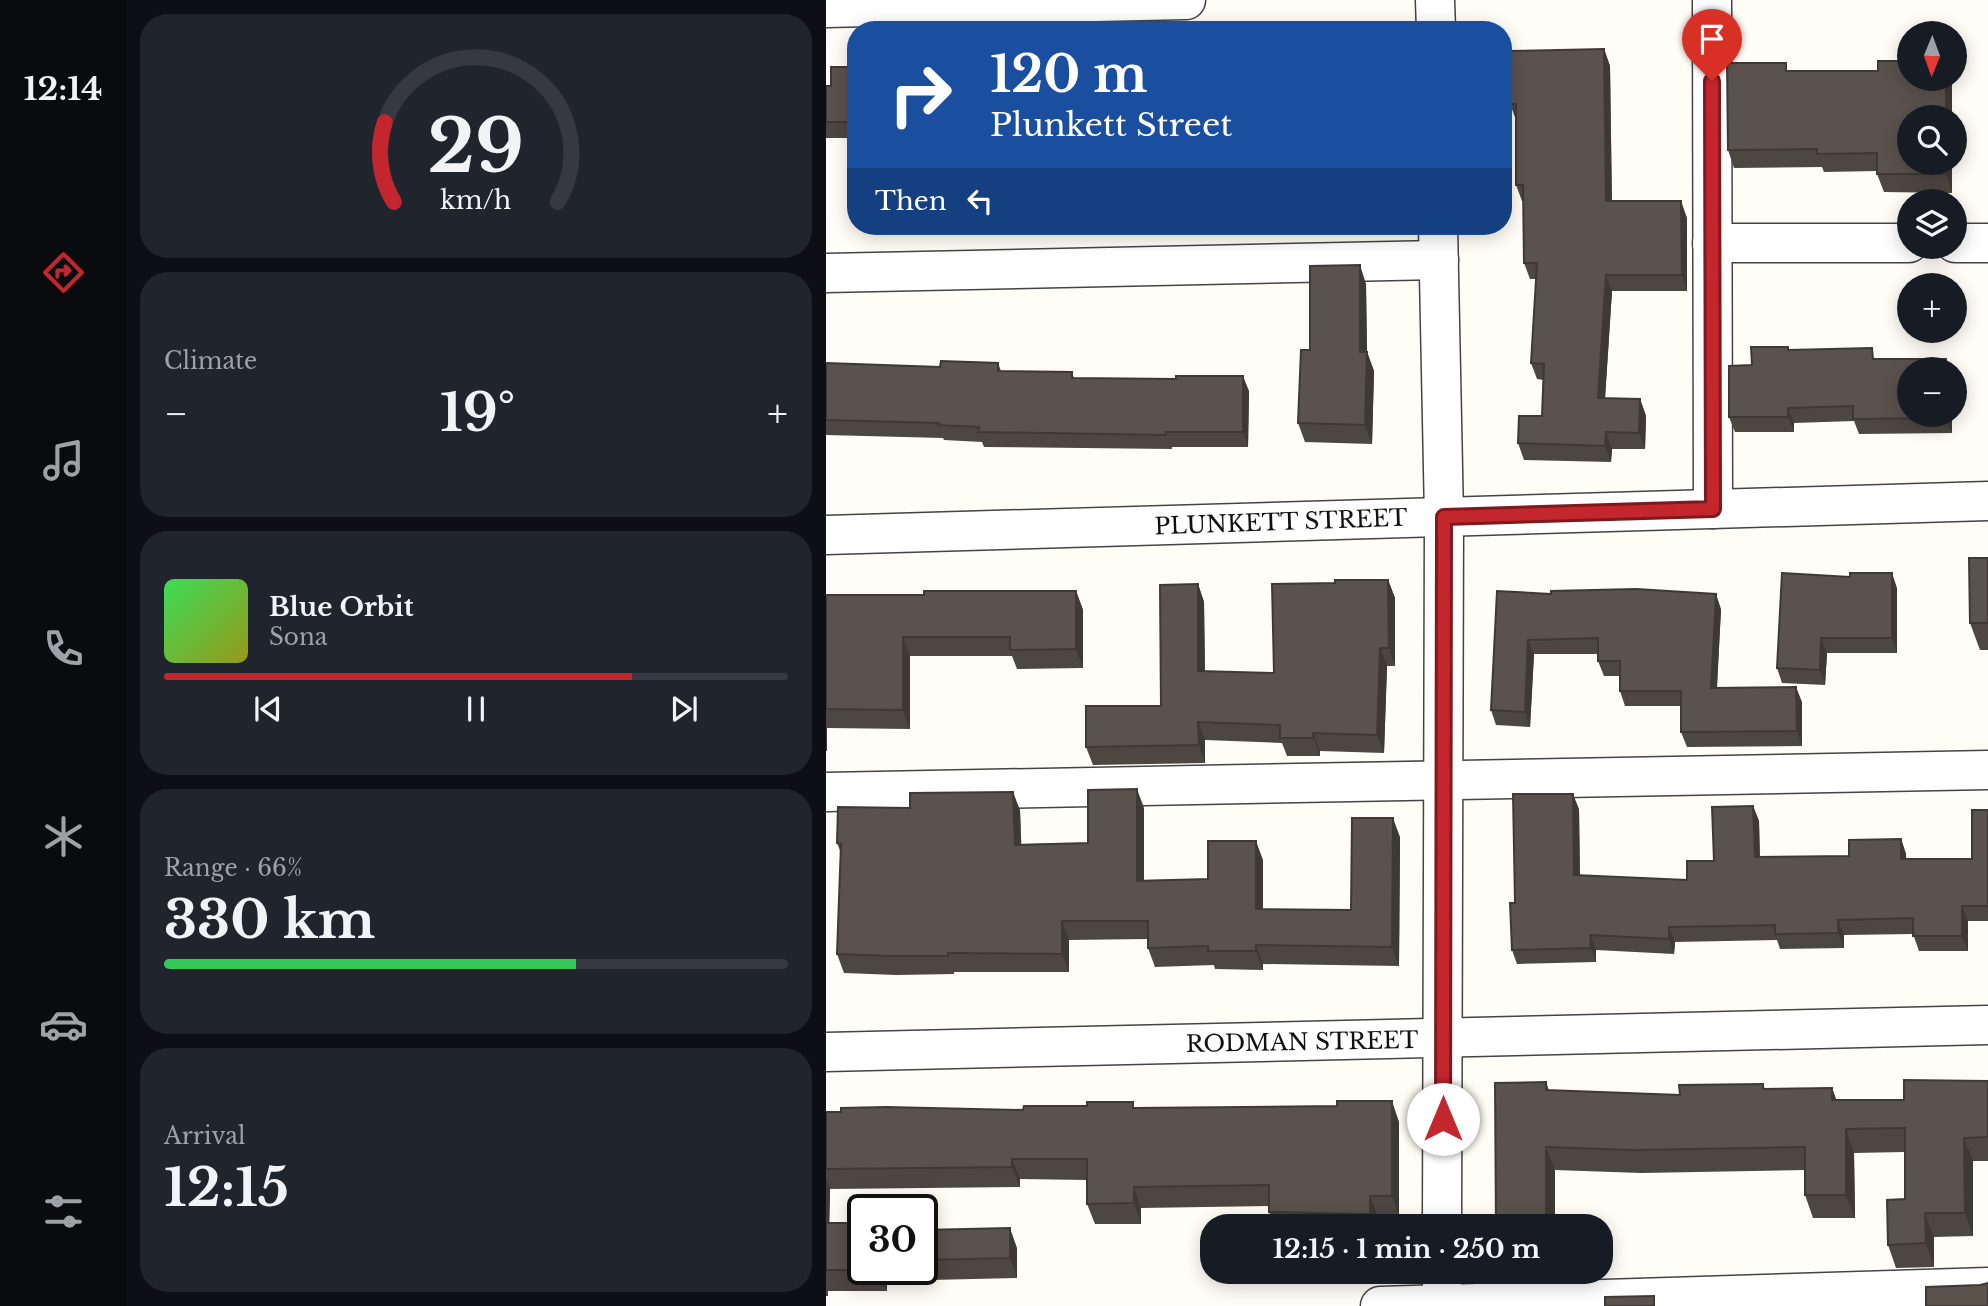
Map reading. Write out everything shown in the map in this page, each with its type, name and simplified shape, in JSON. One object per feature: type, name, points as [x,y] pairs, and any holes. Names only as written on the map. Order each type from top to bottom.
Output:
[{"type":"street","points":[[826,8],[1186,0]]},
{"type":"street","points":[[1435,0],[1436,21]]},
{"type":"street","points":[[1712,0],[1713,509]]},
{"type":"street","points":[[826,273],[1439,243],[1444,517],[1442,1214]]},
{"type":"street","points":[[1712,243],[1897,243]]},
{"type":"street","points":[[1967,243],[1988,243]]},
{"type":"street","name":"PLUNKETT STREET","points":[[826,535],[1988,501]]},
{"type":"street","points":[[826,792],[1988,771]]},
{"type":"street","name":"RODMAN STREET","points":[[826,1052],[1988,1025]]},
{"type":"street","points":[[1442,1284],[1442,1306]]},
{"type":"street","points":[[1380,1306],[1988,1287]]},
{"type":"building","points":[[1604,49],[1606,201],[1681,201],[1682,275],[1606,275],[1598,398],[1640,399],[1639,433],[1606,432],[1605,446],[1518,443],[1519,416],[1542,416],[1544,364],[1531,363],[1537,263],[1524,263],[1523,185],[1516,185],[1516,104],[1512,104],[1512,51]]},
{"type":"building","points":[[1878,61],[1897,61],[1897,91],[1946,91],[1946,105],[1897,105],[1897,174],[1877,174],[1877,153],[1817,154],[1817,149],[1728,150],[1727,63],[1786,63],[1786,71],[1878,71]]},
{"type":"building","points":[[831,67],[847,67],[847,122],[826,122],[826,86],[831,86]]},
{"type":"building","points":[[1360,265],[1360,352],[1367,352],[1365,425],[1298,423],[1301,350],[1310,350],[1310,266]]},
{"type":"building","points":[[1751,347],[1788,347],[1788,350],[1872,348],[1873,359],[1897,359],[1897,419],[1853,419],[1853,406],[1788,408],[1788,417],[1729,417],[1729,366],[1752,365]]},
{"type":"building","points":[[941,361],[998,363],[998,371],[1072,372],[1072,378],[1176,379],[1176,376],[1243,376],[1243,432],[1166,432],[1166,435],[978,432],[979,427],[938,425],[939,423],[826,420],[826,363],[940,367]]},
{"type":"building","points":[[1969,558],[1988,558],[1988,623],[1970,623]]},
{"type":"building","points":[[1782,573],[1850,577],[1850,573],[1892,573],[1892,638],[1821,638],[1820,670],[1777,668]]},
{"type":"building","points":[[1335,580],[1388,580],[1389,648],[1380,648],[1377,735],[1313,733],[1314,738],[1280,738],[1280,725],[1198,722],[1199,745],[1086,747],[1086,706],[1161,706],[1160,585],[1198,584],[1198,671],[1274,673],[1272,584],[1335,583]]},
{"type":"building","points":[[1636,589],[1716,594],[1711,688],[1796,687],[1797,731],[1681,732],[1681,691],[1620,691],[1620,661],[1598,661],[1598,638],[1528,640],[1525,712],[1491,710],[1497,591],[1551,594],[1551,591]]},
{"type":"building","points":[[924,591],[1076,591],[1076,649],[1010,650],[1010,637],[903,637],[903,710],[826,709],[826,595],[924,595]]},
{"type":"building","points":[[1137,789],[1137,881],[1208,879],[1208,841],[1256,841],[1256,909],[1351,910],[1352,818],[1393,818],[1392,947],[1256,945],[1256,951],[1208,951],[1208,946],[1148,948],[1148,921],[1062,921],[1062,954],[837,954],[841,844],[837,843],[838,807],[910,808],[910,793],[1013,792],[1015,845],[1088,843],[1088,790]]},
{"type":"building","points":[[1513,794],[1573,794],[1574,875],[1687,880],[1687,861],[1714,861],[1712,807],[1753,806],[1755,857],[1849,856],[1849,840],[1901,839],[1901,859],[1972,859],[1972,810],[1988,810],[1988,906],[1962,906],[1962,936],[1913,936],[1913,918],[1838,920],[1838,933],[1775,934],[1775,925],[1669,927],[1669,939],[1590,935],[1591,948],[1512,950],[1510,903],[1515,903]]},
{"type":"building","points":[[1904,1080],[1988,1081],[1988,1137],[1964,1138],[1965,1213],[1925,1213],[1926,1243],[1888,1245],[1887,1200],[1905,1199],[1905,1128],[1846,1129],[1846,1195],[1805,1195],[1805,1147],[1633,1150],[1546,1147],[1546,1214],[1496,1214],[1495,1083],[1546,1082],[1546,1090],[1680,1095],[1679,1085],[1763,1084],[1763,1089],[1832,1088],[1832,1100],[1904,1100]]},
{"type":"building","points":[[1337,1101],[1392,1101],[1392,1196],[1370,1196],[1370,1214],[1269,1212],[1269,1185],[1134,1187],[1134,1203],[1087,1204],[1087,1159],[1012,1159],[1012,1167],[826,1169],[826,1112],[841,1112],[841,1108],[1023,1110],[1024,1106],[1087,1106],[1087,1102],[1133,1102],[1133,1108],[1337,1106]]},
{"type":"building","points":[[826,1223],[847,1223],[847,1270],[826,1270]]},
{"type":"building","points":[[1010,1228],[1010,1258],[938,1260],[938,1230]]},
{"type":"building","points":[[1988,1283],[1988,1306],[1926,1306],[1926,1287]]},
{"type":"building","points":[[1654,1296],[1654,1306],[1605,1306],[1605,1297]]},
{"type":"route","points":[[1443,1119],[1444,517],[1713,509],[1712,81]]}]
